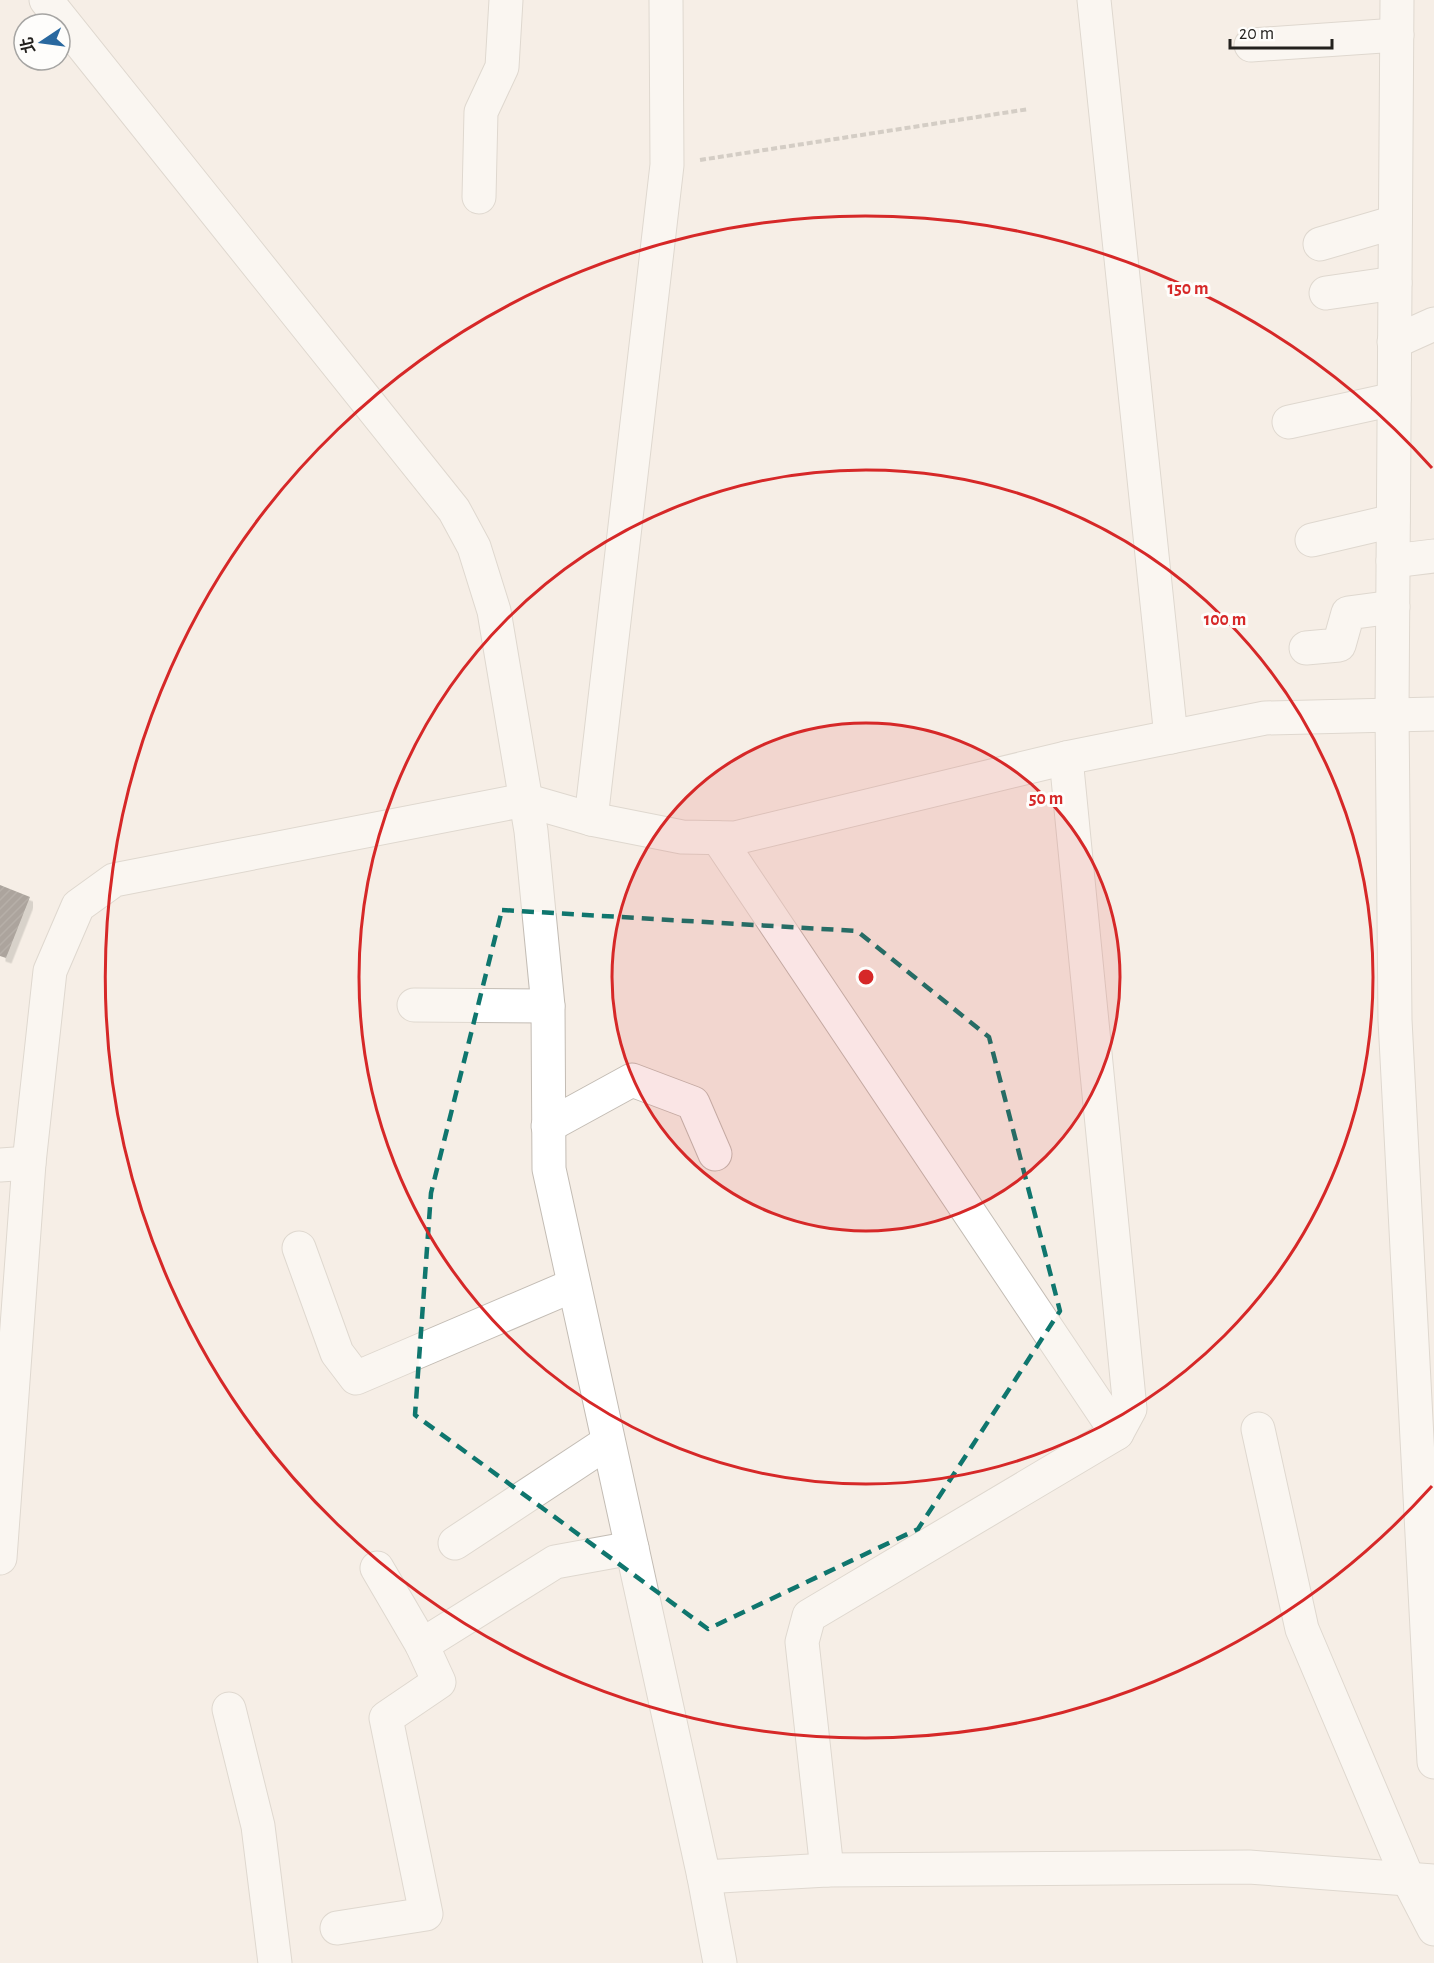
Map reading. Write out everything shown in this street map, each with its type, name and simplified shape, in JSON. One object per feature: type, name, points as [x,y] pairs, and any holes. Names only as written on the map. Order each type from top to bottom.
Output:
[{"type":"street","points":[[46,0],[454,510],[474,547],[494,611],[531,831],[548,1006],[549,1169],[704,1877],[720,1963]]},
{"type":"street","points":[[479,197],[481,112],[502,67],[506,0]]},
{"type":"street","points":[[591,819],[667,165],[666,0]]},
{"type":"street","points":[[1094,0],[1170,737]]},
{"type":"street","points":[[1397,0],[1392,713],[1395,1020],[1424,1390],[1434,1762]]},
{"type":"street","points":[[1251,45],[1397,35]]},
{"type":"street","points":[[1320,244],[1395,222]]},
{"type":"street","points":[[1326,293],[1395,283]]},
{"type":"street","points":[[1394,342],[1434,324]]},
{"type":"street","points":[[1289,422],[1394,399]]},
{"type":"street","points":[[1312,540],[1393,521]]},
{"type":"street","points":[[1393,561],[1434,556]]},
{"type":"street","points":[[1306,648],[1340,645],[1348,613],[1393,607]]},
{"type":"street","points":[[0,1558],[14,1164],[50,971],[78,906],[114,880],[525,800],[591,819],[682,837],[735,838],[1066,758],[1265,718],[1392,713],[1434,714]]},
{"type":"street","points":[[827,1870],[802,1642],[809,1616],[1117,1433],[1130,1409],[1066,758]]},
{"type":"street","points":[[718,838],[1117,1433]]},
{"type":"street","points":[[414,1005],[548,1006]]},
{"type":"street","points":[[548,1126],[632,1080],[693,1103],[715,1154]]},
{"type":"street","points":[[299,1248],[337,1353],[356,1378],[574,1285]]},
{"type":"street","points":[[1258,1429],[1302,1629],[1421,1880],[1434,1929]]},
{"type":"street","points":[[454,1543],[608,1442]]},
{"type":"street","points":[[422,1645],[555,1562],[632,1548]]},
{"type":"street","points":[[337,1928],[426,1914],[386,1718],[439,1682],[422,1645],[377,1568]]},
{"type":"street","points":[[229,1709],[258,1826],[275,1963]]},
{"type":"street","points":[[704,1877],[827,1870],[1249,1867],[1421,1880]]},
{"type":"path","points":[[667,165],[1029,109]]},
{"type":"highlighted area","points":[[502,910],[857,931],[989,1037],[1060,1311],[918,1529],[708,1629],[415,1415],[431,1193]]},
{"type":"building","points":[[0,885],[30,897],[6,958],[0,956]]}]
